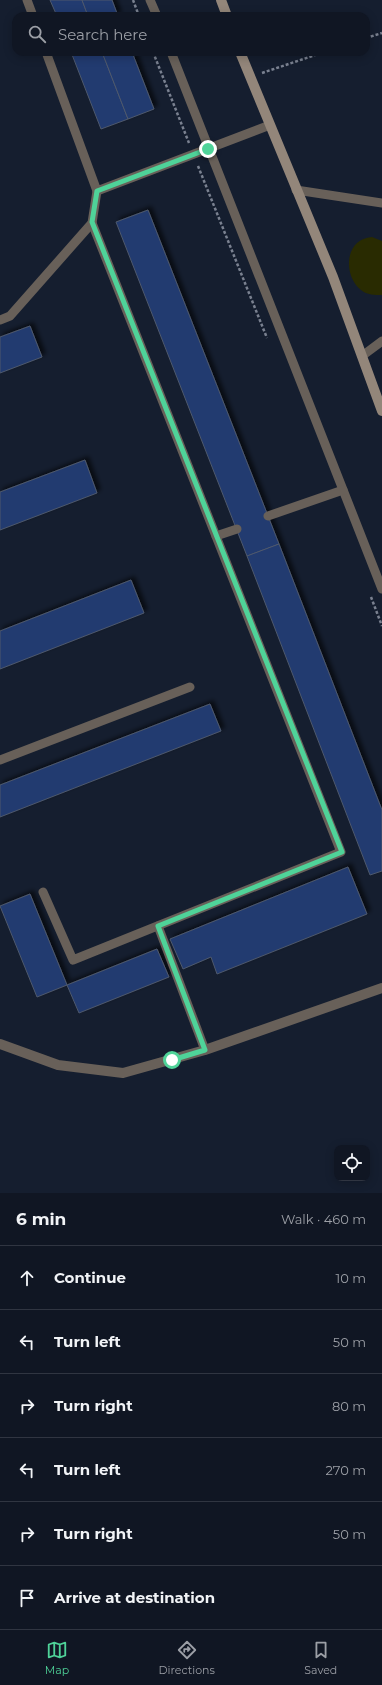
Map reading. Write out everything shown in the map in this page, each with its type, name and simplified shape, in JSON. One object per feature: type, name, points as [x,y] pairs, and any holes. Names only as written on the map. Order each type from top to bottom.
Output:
[{"type":"street","points":[[221,0],[226,12]]},
{"type":"street","points":[[242,56],[333,278],[382,411]]},
{"type":"street","points":[[0,1044],[58,1065],[123,1073],[205,1050],[382,988]]},
{"type":"lane","points":[[27,0],[32,12]]},
{"type":"lane","points":[[150,0],[154,12]]},
{"type":"lane","points":[[43,892],[73,960],[342,852],[92,222],[97,191],[47,56]]},
{"type":"lane","points":[[172,56],[382,588]]},
{"type":"lane","points":[[97,191],[270,125]]},
{"type":"lane","points":[[296,190],[382,203]]},
{"type":"lane","points":[[0,320],[10,316],[92,222]]},
{"type":"lane","points":[[362,356],[382,341]]},
{"type":"lane","points":[[268,516],[343,490]]},
{"type":"lane","points":[[216,536],[237,529]]},
{"type":"lane","points":[[0,760],[190,687]]},
{"type":"lane","points":[[158,926],[205,1050]]},
{"type":"path","points":[[133,0],[138,12]]},
{"type":"path","points":[[370,36],[382,32]]},
{"type":"path","points":[[250,77],[312,56]]},
{"type":"green space","points":[[372,237],[382,241],[382,295],[374,295],[363,292],[355,284],[349,268],[351,251],[356,244],[363,239]]},
{"type":"building","points":[[50,0],[82,0],[86,12],[55,12]]},
{"type":"building","points":[[82,0],[112,0],[116,12],[86,12]]},
{"type":"building","points":[[73,56],[104,56],[128,119],[101,129]]},
{"type":"building","points":[[104,56],[134,56],[154,109],[128,119]]},
{"type":"building","points":[[148,210],[279,544],[247,556],[116,222]]},
{"type":"building","points":[[30,326],[42,357],[0,373],[0,337]]},
{"type":"building","points":[[85,460],[97,493],[0,530],[0,492]]},
{"type":"building","points":[[279,544],[382,810],[382,871],[370,875],[247,556]]},
{"type":"building","points":[[131,580],[144,613],[0,669],[0,631]]},
{"type":"building","points":[[210,704],[221,731],[0,817],[0,785]]},
{"type":"building","points":[[348,867],[367,914],[217,974],[211,957],[183,969],[170,939]]},
{"type":"building","points":[[30,894],[67,985],[37,997],[0,906]]},
{"type":"building","points":[[157,949],[169,977],[79,1013],[67,985]]},
{"type":"route","points":[[172,1060],[205,1050],[158,926],[342,852],[92,222],[97,191],[208,149]]}]
